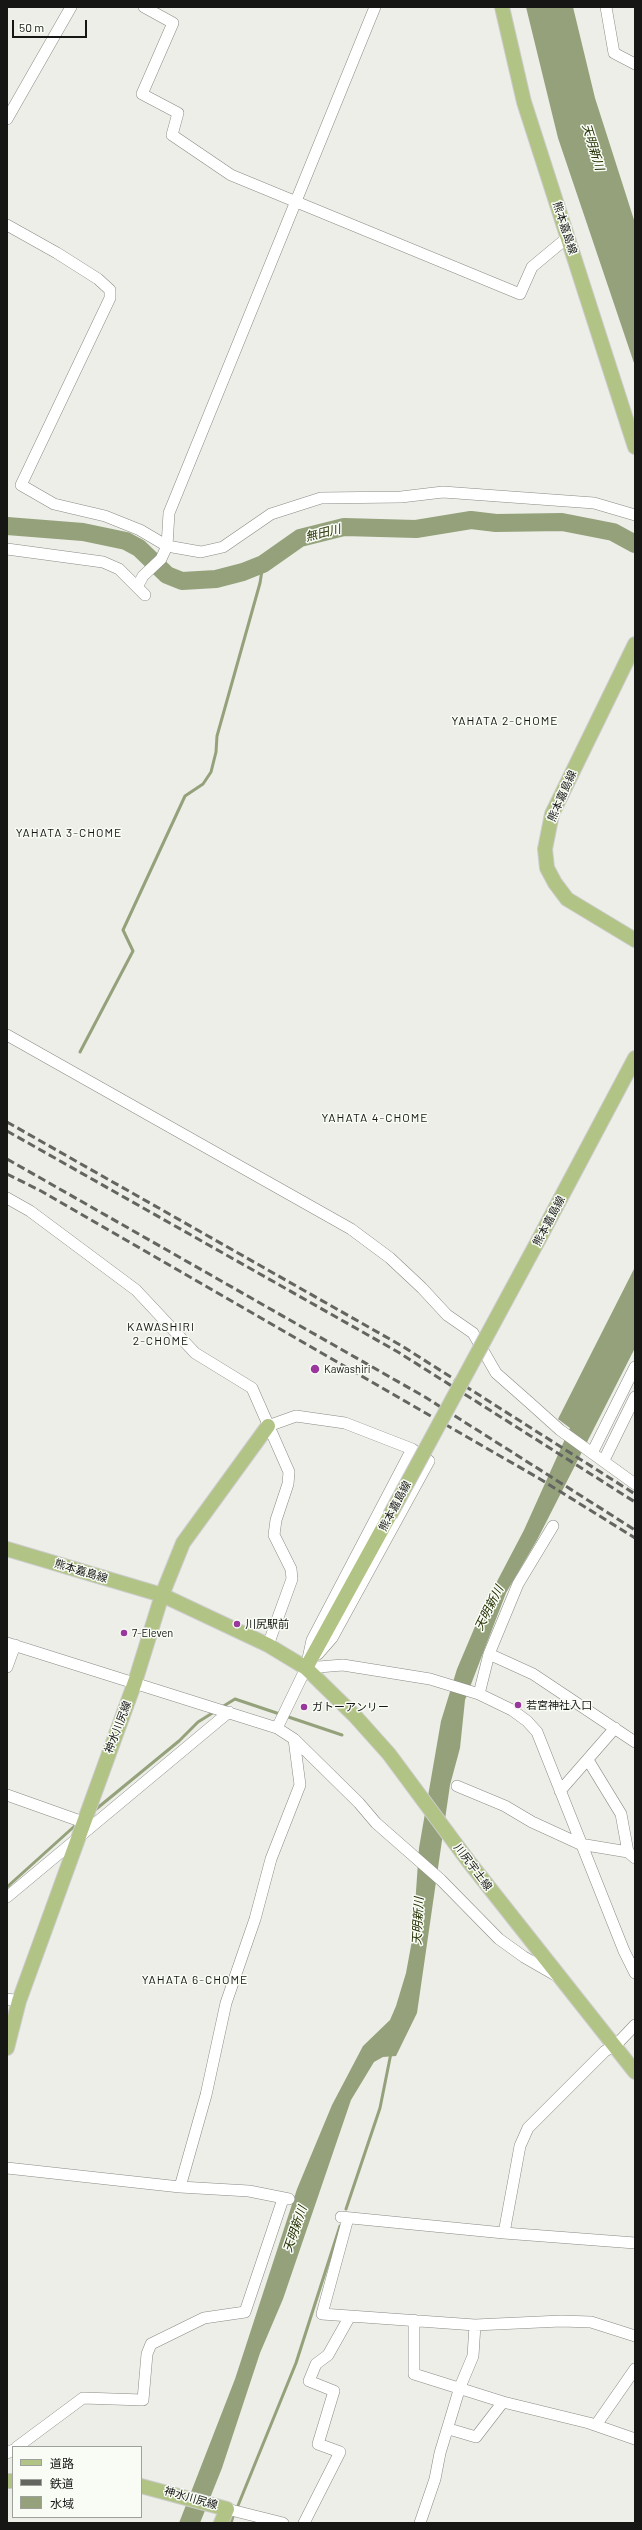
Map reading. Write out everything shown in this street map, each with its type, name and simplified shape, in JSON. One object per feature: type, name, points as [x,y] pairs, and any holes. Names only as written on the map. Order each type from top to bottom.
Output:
[{"type":"main road","name":"熊本嘉島線","points":[[502,7],[524,102],[635,447]]},
{"type":"main road","name":"熊本嘉島線","points":[[635,644],[552,814],[545,849],[547,868],[554,883],[567,899],[635,940]]},
{"type":"main road","name":"熊本嘉島線","points":[[7,1548],[162,1595],[268,1645],[306,1668],[539,1239],[635,1058]]},
{"type":"main road","name":"神水川尻線","points":[[7,2048],[13,2000],[83,1822],[135,1682],[162,1595],[183,1543],[268,1426]]},
{"type":"main road","name":"川尻宇土線","points":[[306,1668],[355,1716],[417,1791],[450,1836],[560,1977],[616,2045],[635,2072]]},
{"type":"main road","name":"神水川尻線","points":[[142,2486],[188,2497],[227,2509],[221,2523]]},
{"type":"street","points":[[7,119],[71,7]]},
{"type":"street","points":[[144,7],[173,23],[142,94],[178,113],[172,135],[231,175],[520,294],[532,268],[568,237]]},
{"type":"street","points":[[7,548],[103,562],[119,569],[140,588],[165,550],[169,513],[375,7]]},
{"type":"street","points":[[606,7],[614,53],[635,64]]},
{"type":"street","points":[[7,225],[57,253],[98,279],[110,290],[110,298],[21,485],[54,504],[105,516],[140,530],[165,550],[201,552],[223,547],[271,514],[321,498],[401,497],[443,492],[594,503],[635,515]]},
{"type":"street","points":[[7,1035],[351,1229],[390,1258],[422,1288],[447,1315],[473,1333],[496,1373],[560,1430],[635,1484]]},
{"type":"street","points":[[7,1198],[30,1211],[136,1290],[195,1353],[252,1388],[289,1472],[288,1484],[276,1520],[274,1535],[291,1569],[292,1579],[268,1645]]},
{"type":"street","points":[[591,1452],[635,1367]]},
{"type":"street","points":[[611,1414],[635,1389]]},
{"type":"street","points":[[605,1458],[635,1397]]},
{"type":"street","points":[[268,1426],[296,1416],[345,1423],[412,1449],[428,1461],[332,1638],[306,1668]]},
{"type":"street","points":[[277,1728],[306,1668],[312,1640],[412,1449]]},
{"type":"street","points":[[479,1694],[489,1654],[518,1584],[553,1526]]},
{"type":"street","points":[[7,1667],[11,1644],[277,1728],[294,1739],[409,1854],[441,1880],[499,1938],[524,1957],[560,1977]]},
{"type":"street","points":[[489,1654],[533,1674],[635,1742]]},
{"type":"street","points":[[306,1668],[343,1665],[430,1679],[479,1694],[512,1710],[527,1720],[537,1732],[580,1844],[635,1973]]},
{"type":"street","points":[[7,1897],[229,1712]]},
{"type":"street","points":[[560,1791],[615,1728]]},
{"type":"street","points":[[180,2187],[206,2095],[226,2003],[255,1919],[272,1859],[300,1785],[294,1739]]},
{"type":"street","points":[[457,1786],[505,1806],[532,1822],[580,1844],[631,1855],[621,1814],[588,1760]]},
{"type":"street","points":[[7,1795],[83,1822]]},
{"type":"street","points":[[504,2233],[520,2146],[528,2128],[605,2051],[616,2045],[635,2025]]},
{"type":"street","points":[[7,2168],[180,2187],[249,2191],[286,2199],[245,2312],[204,2318],[151,2344],[147,2354],[143,2400],[83,2398],[19,2446]]},
{"type":"street","points":[[635,2243],[504,2233],[344,2218],[322,2314],[475,2325],[561,2320],[591,2322],[635,2336]]},
{"type":"street","points":[[304,2523],[340,2452],[318,2444],[334,2391],[309,2382],[316,2364],[328,2356],[350,2316]]},
{"type":"street","points":[[414,2320],[414,2374],[460,2387],[503,2402],[596,2425],[635,2439]]},
{"type":"street","points":[[420,2523],[435,2479],[440,2453],[449,2429],[460,2387],[473,2356],[475,2325]]},
{"type":"street","points":[[596,2425],[635,2369]]},
{"type":"street","points":[[449,2429],[476,2437],[503,2402]]},
{"type":"street","points":[[227,2509],[283,2523]]},
{"type":"water","name":"天明新川","points":[[526,7],[573,7],[595,98],[635,223],[635,366],[558,138]]},
{"type":"water","name":"天明新川","points":[[635,1267],[635,1348],[537,1540],[506,1593],[465,1700],[460,1748],[450,1785],[417,2013],[396,2056],[383,2057],[374,2062],[351,2100],[283,2299],[260,2353],[222,2468],[200,2523],[179,2523],[235,2379],[297,2189],[332,2105],[363,2046],[390,2020],[396,2006],[406,1973],[413,1935],[419,1848],[441,1721],[457,1669],[482,1610],[524,1530],[570,1428],[558,1419]]},
{"type":"waterway","name":"無田川","points":[[7,526],[83,532],[126,541],[139,548],[167,575],[182,581],[216,579],[243,572],[263,564],[300,538],[344,527],[416,529],[471,520],[496,523],[562,522],[613,532],[635,544]]},
{"type":"waterway","points":[[80,1052],[133,951],[123,930],[185,796],[203,784],[211,772],[216,752],[217,736],[260,583],[263,564]]},
{"type":"waterway","points":[[222,1707],[235,1699],[342,1735]]},
{"type":"waterway","points":[[95,1810],[179,1741],[198,1722],[214,1712]]},
{"type":"waterway","points":[[7,1887],[78,1823]]},
{"type":"waterway","points":[[346,2209],[380,2108],[391,2053]]},
{"type":"waterway","points":[[237,2508],[296,2363],[340,2226]]},
{"type":"waterway","points":[[231,2523],[234,2513]]},
{"type":"railway","points":[[7,1122],[402,1346],[635,1494]]},
{"type":"railway","points":[[7,1131],[398,1352],[635,1502]]},
{"type":"railway","points":[[7,1159],[425,1397],[635,1530]]},
{"type":"railway","points":[[7,1174],[41,1191],[540,1479],[635,1538]]},
{"type":"place","name":"Kawashiri","points":[[315,1369]]},
{"type":"place","name":"川尻駅前","points":[[237,1624]]},
{"type":"place","name":"7-Eleven","points":[[124,1633]]},
{"type":"place","name":"若宮神社入口","points":[[518,1705]]},
{"type":"place","name":"ガトーアンリー","points":[[304,1707]]},
{"type":"district","name":"YAHATA 2-CHOME","points":[[505,721]]},
{"type":"district","name":"YAHATA 3-CHOME","points":[[69,833]]},
{"type":"district","name":"YAHATA 4-CHOME","points":[[375,1118]]},
{"type":"district","name":"KAWASHIRI 2-CHOME","points":[[161,1334]]},
{"type":"district","name":"YAHATA 6-CHOME","points":[[195,1980]]}]
